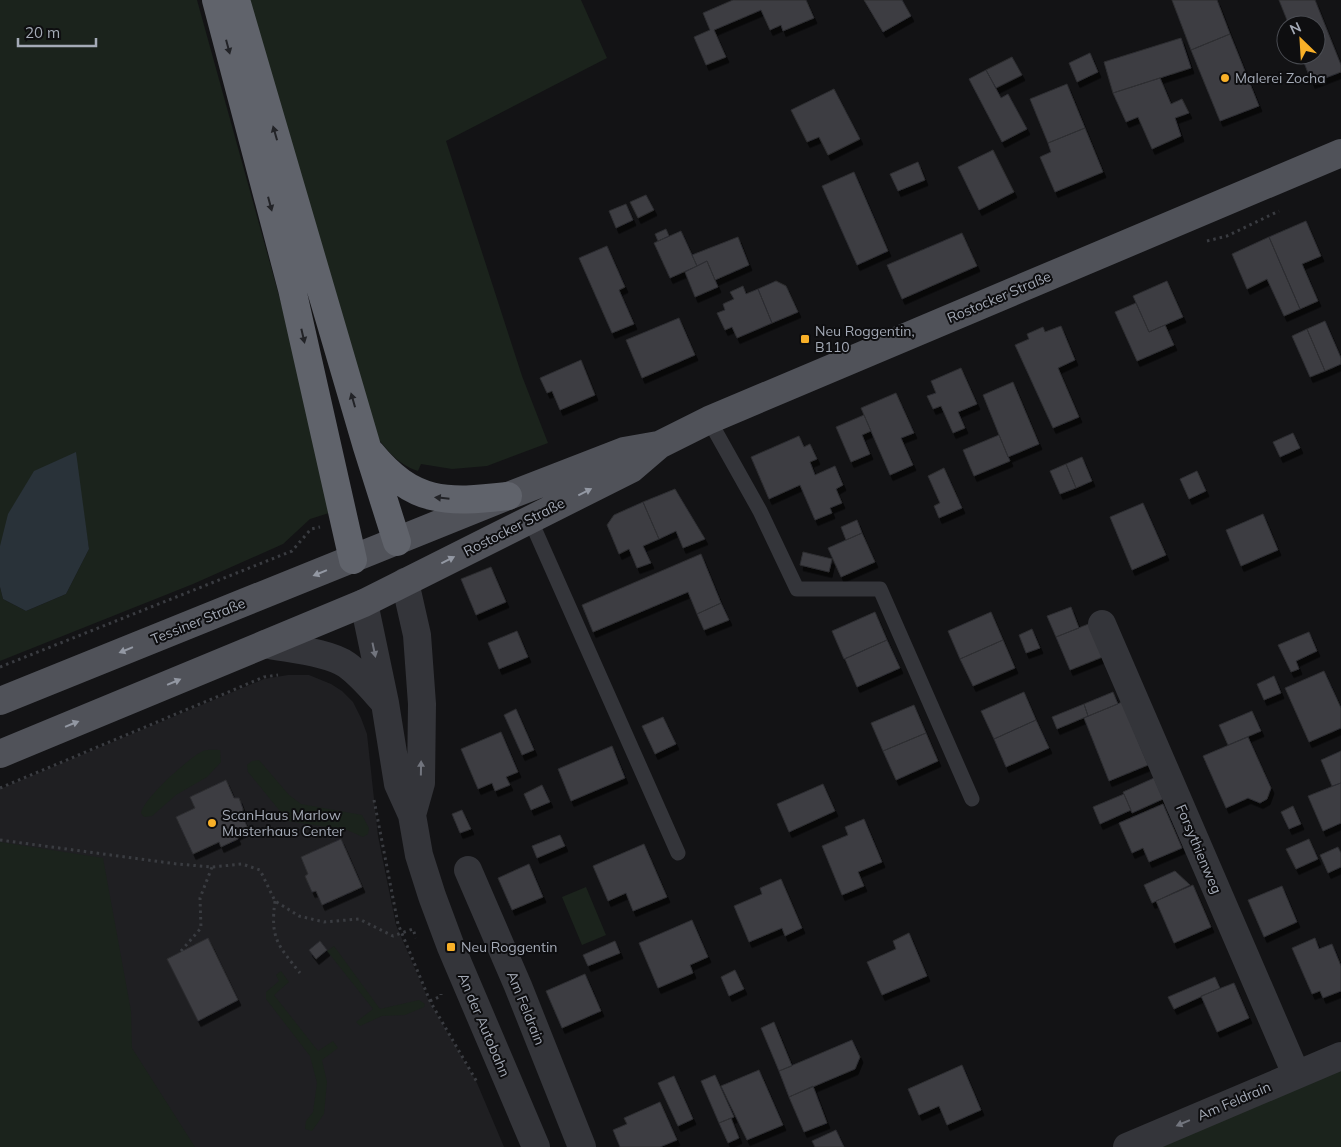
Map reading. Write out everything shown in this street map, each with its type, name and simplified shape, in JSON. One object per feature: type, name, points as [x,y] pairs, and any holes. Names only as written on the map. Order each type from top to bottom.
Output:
[{"type":"highway","points":[[216,0],[292,288],[354,560]]},
{"type":"highway","points":[[236,0],[367,447],[397,542]]},
{"type":"highway","points":[[367,447],[388,473],[430,497],[466,501],[508,496]]},
{"type":"main road","name":"Rostocker Straße","points":[[364,603],[631,469],[659,445],[709,420],[1341,153]]},
{"type":"main road","name":"Rostocker Straße","points":[[397,542],[624,451],[659,445]]},
{"type":"main road","name":"Tessiner Straße","points":[[0,701],[397,542]]},
{"type":"main road","points":[[397,542],[405,582]]},
{"type":"main road","points":[[0,754],[364,603],[354,560]]},
{"type":"street","name":"An der Autobahn","points":[[405,582],[418,635],[422,704],[421,783],[412,815]]},
{"type":"street","name":"An der Autobahn","points":[[364,603],[385,703],[398,784],[412,815],[419,855],[438,913],[536,1147]]},
{"type":"street","name":"Forsythienweg","points":[[1102,624],[1296,1074]]},
{"type":"street","points":[[265,644],[329,657],[345,664],[385,703]]},
{"type":"street","name":"Am Feldrain","points":[[468,870],[518,986],[582,1147]]},
{"type":"street","name":"Am Feldrain","points":[[1127,1147],[1341,1056]]},
{"type":"lane","points":[[709,420],[760,511],[797,589],[880,589],[972,799]]},
{"type":"lane","points":[[530,519],[678,853]]},
{"type":"path","points":[[0,667],[292,551],[310,529]]},
{"type":"path","points":[[0,788],[264,677],[280,675]]},
{"type":"path","points":[[0,840],[112,856],[212,867],[242,864],[260,870],[275,901],[299,916],[312,920],[359,920],[393,936],[406,932]]},
{"type":"path","points":[[180,951],[202,928],[200,898],[212,867]]},
{"type":"path","points":[[275,901],[272,921],[276,943],[300,974]]},
{"type":"shaded area","points":[[0,0],[197,0],[314,422],[329,513],[310,519],[283,544],[193,584],[0,661],[0,587],[3,599],[26,611],[66,594],[89,549],[83,513],[0,546]]},
{"type":"shaded area","points":[[247,0],[581,0],[607,58],[446,141],[522,376],[548,443],[487,466],[452,469],[421,464],[418,471],[403,464],[396,458],[368,426]]},
{"type":"shaded area","points":[[76,452],[89,549],[66,594],[26,611],[3,599],[0,587],[0,546],[8,514],[34,471]]},
{"type":"shaded area","points":[[288,675],[309,675],[331,684],[342,691],[353,702],[361,718],[367,734],[378,836],[396,925],[429,1001],[477,1083],[504,1147],[0,1147],[0,789],[264,679]]},
{"type":"shaded area","points":[[220,750],[221,762],[207,777],[176,795],[152,816],[144,817],[141,813],[150,798],[186,763],[201,752]]},
{"type":"shaded area","points":[[259,760],[289,795],[301,804],[362,815],[369,828],[368,834],[363,837],[347,830],[288,821],[248,772],[247,765],[252,761]]},
{"type":"shaded area","points":[[0,842],[103,858],[131,1011],[132,1048],[195,1147],[0,1147]]},
{"type":"shaded area","points":[[586,887],[606,935],[582,945],[562,897]]},
{"type":"shaded area","points":[[334,946],[380,1009],[419,1000],[425,1004],[424,1007],[405,1015],[382,1016],[360,1026],[356,1022],[373,1009],[327,951]]},
{"type":"shaded area","points":[[281,971],[289,982],[274,995],[318,1051],[333,1041],[338,1048],[322,1060],[327,1082],[324,1114],[312,1131],[305,1129],[306,1121],[313,1112],[317,1083],[310,1056],[266,999],[266,992],[279,981],[276,975]]},
{"type":"shaded area","points":[[1341,1062],[1341,1147],[1138,1147]]},
{"type":"building","points":[[733,0],[806,0],[814,18],[783,31],[781,25],[770,30],[761,10],[714,30],[726,57],[706,65],[694,37],[710,30],[703,13]]},
{"type":"building","points":[[864,0],[902,0],[911,16],[883,32]]},
{"type":"building","points":[[1172,0],[1217,0],[1230,34],[1191,50]]},
{"type":"building","points":[[1279,0],[1315,0],[1321,15],[1285,15]]},
{"type":"building","points":[[1326,28],[1341,65],[1341,72],[1312,83],[1305,65],[1326,65]]},
{"type":"building","name":"Malerei Zocha","points":[[1230,34],[1259,106],[1220,121],[1191,50]]},
{"type":"building","points":[[1181,38],[1191,68],[1113,93],[1104,62]]},
{"type":"building","points":[[1090,53],[1098,72],[1077,82],[1069,63]]},
{"type":"building","points":[[1012,57],[1022,75],[996,88],[986,70]]},
{"type":"building","points":[[986,70],[1001,98],[1008,94],[1027,129],[1002,142],[969,79]]},
{"type":"building","points":[[1160,78],[1171,104],[1182,99],[1189,113],[1175,118],[1181,136],[1152,149],[1138,117],[1126,122],[1113,93]]},
{"type":"building","points":[[1067,84],[1085,128],[1048,143],[1030,99]]},
{"type":"building","points":[[834,89],[860,139],[828,155],[819,137],[807,142],[791,110]]},
{"type":"building","points":[[1085,128],[1103,172],[1055,192],[1040,157],[1051,152],[1048,143]]},
{"type":"building","points":[[993,150],[1014,192],[979,210],[958,167]]},
{"type":"building","points":[[918,162],[925,180],[898,191],[890,174]]},
{"type":"building","points":[[854,172],[888,251],[857,265],[822,186]]},
{"type":"building","points":[[646,195],[654,210],[638,218],[630,202]]},
{"type":"building","points":[[626,204],[633,220],[616,228],[609,211]]},
{"type":"building","points":[[1306,221],[1321,256],[1302,264],[1318,301],[1300,309],[1269,237]]},
{"type":"building","points":[[666,229],[669,236],[658,241],[655,234]]},
{"type":"building","points":[[681,231],[697,266],[670,278],[654,243]]},
{"type":"building","points":[[962,233],[977,266],[902,299],[887,265]]},
{"type":"building","points":[[738,237],[749,265],[715,280],[707,261],[697,266],[692,255]]},
{"type":"building","points":[[1269,237],[1300,309],[1284,316],[1267,279],[1247,289],[1232,254]]},
{"type":"building","points":[[607,246],[625,287],[619,290],[634,324],[612,333],[579,258]]},
{"type":"building","points":[[707,261],[718,287],[695,297],[685,272]]},
{"type":"building","points":[[776,281],[786,286],[798,312],[772,323],[758,289]]},
{"type":"building","points":[[1167,281],[1183,317],[1149,332],[1133,296]]},
{"type":"building","points":[[743,286],[746,294],[758,289],[772,323],[737,338],[732,327],[725,330],[717,313],[725,310],[723,304],[734,299],[730,292]]},
{"type":"building","points":[[1136,303],[1149,332],[1165,325],[1174,345],[1137,361],[1115,312]]},
{"type":"building","points":[[679,318],[695,355],[642,378],[626,340]]},
{"type":"building","points":[[1325,321],[1341,358],[1341,364],[1325,371],[1307,329]]},
{"type":"building","points":[[1061,326],[1075,360],[1058,368],[1079,417],[1053,428],[1015,345],[1029,339],[1027,334],[1043,327],[1045,332]]},
{"type":"building","points":[[1307,329],[1325,371],[1310,377],[1292,336]]},
{"type":"building","points":[[581,360],[595,395],[560,410],[552,391],[547,393],[540,378]]},
{"type":"building","points":[[961,368],[977,404],[958,412],[965,428],[953,433],[941,406],[933,409],[927,396],[936,393],[931,381]]},
{"type":"building","points":[[1013,382],[1039,444],[1008,457],[983,395]]},
{"type":"building","points":[[896,393],[914,433],[901,438],[913,465],[890,475],[861,408]]},
{"type":"building","points":[[864,415],[871,431],[862,435],[870,454],[851,462],[836,427]]},
{"type":"building","points":[[1293,433],[1300,448],[1280,457],[1273,442]]},
{"type":"building","points":[[999,435],[1010,461],[974,476],[963,450]]},
{"type":"building","points":[[799,436],[804,447],[810,444],[817,459],[810,462],[815,475],[835,466],[843,485],[836,489],[842,503],[830,508],[832,513],[815,520],[800,485],[769,499],[751,457]]},
{"type":"building","points":[[1082,457],[1092,481],[1076,488],[1066,464]]},
{"type":"building","points":[[1066,464],[1076,488],[1060,494],[1050,471]]},
{"type":"building","points":[[944,468],[962,508],[939,518],[934,506],[940,503],[928,476]]},
{"type":"building","points":[[1197,471],[1206,491],[1189,499],[1180,479]]},
{"type":"building","points":[[675,489],[705,539],[683,548],[676,531],[659,539],[643,502]]},
{"type":"building","points":[[643,502],[659,539],[643,546],[651,563],[637,568],[629,549],[619,554],[607,525],[614,515]]},
{"type":"building","points":[[1143,503],[1166,555],[1132,570],[1110,517]]},
{"type":"building","points":[[1263,514],[1278,550],[1241,566],[1226,530]]},
{"type":"building","points":[[857,520],[862,533],[846,540],[841,527]]},
{"type":"building","points":[[862,533],[875,562],[841,577],[828,548]]},
{"type":"building","points":[[803,552],[832,559],[829,572],[800,565]]},
{"type":"building","points":[[701,554],[721,603],[697,614],[688,592],[593,632],[582,605]]},
{"type":"building","points":[[491,567],[506,602],[476,615],[461,579]]},
{"type":"building","points":[[721,603],[729,620],[704,630],[697,614]]},
{"type":"building","points":[[1071,607],[1079,628],[1056,637],[1047,616]]},
{"type":"building","points":[[875,612],[887,640],[844,659],[832,631]]},
{"type":"building","points":[[991,612],[1003,640],[960,659],[948,631]]},
{"type":"building","points":[[1091,623],[1105,656],[1070,670],[1056,637]]},
{"type":"building","points":[[1032,629],[1040,648],[1026,653],[1019,635]]},
{"type":"building","points":[[517,631],[528,657],[499,669],[488,643]]},
{"type":"building","points":[[1309,632],[1317,651],[1296,661],[1299,669],[1291,672],[1278,645]]},
{"type":"building","points":[[887,640],[900,668],[857,687],[845,659]]},
{"type":"building","points":[[1003,640],[1015,668],[973,686],[960,659]]},
{"type":"building","points":[[1324,671],[1341,708],[1341,728],[1309,742],[1285,688]]},
{"type":"building","points":[[1274,676],[1281,693],[1264,700],[1257,684]]},
{"type":"building","points":[[1024,692],[1036,720],[994,739],[981,711]]},
{"type":"building","points":[[1113,692],[1118,704],[1088,716],[1084,704]]},
{"type":"building","points":[[1122,702],[1148,765],[1109,781],[1084,718]]},
{"type":"building","points":[[1084,704],[1088,716],[1057,729],[1052,717]]},
{"type":"building","points":[[914,705],[926,733],[883,751],[871,723]]},
{"type":"building","points":[[516,709],[534,750],[522,755],[504,715]]},
{"type":"building","points":[[1252,711],[1261,731],[1228,745],[1219,725]]},
{"type":"building","points":[[663,717],[676,744],[655,754],[642,726]]},
{"type":"building","points":[[1036,720],[1049,748],[1006,767],[994,739]]},
{"type":"building","points":[[501,732],[518,772],[506,777],[510,785],[495,791],[492,783],[478,789],[461,749]]},
{"type":"building","points":[[926,733],[938,761],[896,780],[883,751]]},
{"type":"building","points":[[1248,737],[1271,788],[1267,799],[1260,803],[1248,798],[1226,808],[1203,756]]},
{"type":"building","points":[[612,746],[625,778],[571,801],[558,769]]},
{"type":"building","points":[[1341,751],[1341,783],[1332,786],[1321,760]]},
{"type":"building","points":[[1154,778],[1163,799],[1132,813],[1123,792]]},
{"type":"building","name":"ScanHaus Marlow Musterhaus Center","points":[[226,780],[234,798],[239,798],[243,809],[242,815],[248,829],[236,835],[238,839],[221,847],[219,842],[193,854],[176,817],[195,808],[190,797]]},
{"type":"building","points":[[1341,783],[1341,823],[1323,831],[1308,796]]},
{"type":"building","points":[[823,784],[835,811],[789,832],[777,804]]},
{"type":"building","points":[[542,785],[550,802],[531,810],[524,794]]},
{"type":"building","points":[[1124,794],[1131,810],[1100,824],[1093,807]]},
{"type":"building","points":[[1163,804],[1182,848],[1149,862],[1143,848],[1132,853],[1119,823]]},
{"type":"building","points":[[1293,806],[1301,824],[1289,829],[1281,812]]},
{"type":"building","points":[[462,810],[471,829],[460,833],[452,814]]},
{"type":"building","points":[[864,819],[882,862],[858,872],[864,886],[842,895],[822,846],[848,835],[845,827]]},
{"type":"building","points":[[560,835],[565,846],[537,858],[532,846]]},
{"type":"building","points":[[341,839],[362,887],[322,905],[316,891],[312,892],[305,876],[308,874],[301,857]]},
{"type":"building","points":[[1309,839],[1318,859],[1296,869],[1286,849]]},
{"type":"building","points":[[644,844],[667,897],[633,911],[626,893],[608,901],[593,866]]},
{"type":"building","points":[[1338,847],[1341,853],[1341,867],[1328,873],[1320,855]]},
{"type":"building","points":[[529,864],[543,897],[512,910],[498,878]]},
{"type":"building","points":[[1175,871],[1190,885],[1152,903],[1144,885]]},
{"type":"building","points":[[781,879],[802,928],[785,936],[782,928],[749,942],[734,906],[762,894],[760,888]]},
{"type":"building","points":[[1193,885],[1211,927],[1174,943],[1156,901]]},
{"type":"building","points":[[1282,886],[1297,922],[1264,937],[1248,900]]},
{"type":"building","points":[[692,920],[708,957],[690,965],[693,973],[658,988],[639,943]]},
{"type":"building","points":[[909,933],[927,976],[882,995],[867,962],[896,949],[893,941]]},
{"type":"building","points":[[208,938],[238,1000],[198,1021],[167,959]]},
{"type":"building","points":[[1315,938],[1319,949],[1332,944],[1341,966],[1341,991],[1323,998],[1320,991],[1312,994],[1292,948]]},
{"type":"building","points":[[320,941],[327,950],[316,959],[309,950]]},
{"type":"building","points":[[615,941],[620,953],[588,966],[583,955]]},
{"type":"building","points":[[735,970],[744,989],[729,996],[721,977]]},
{"type":"building","points":[[585,974],[601,1011],[562,1028],[546,991]]},
{"type":"building","points":[[1215,977],[1220,988],[1174,1009],[1168,997]]},
{"type":"building","points":[[1234,983],[1249,1018],[1217,1032],[1201,996]]},
{"type":"building","points":[[774,1022],[792,1066],[779,1071],[761,1028]]},
{"type":"building","points":[[852,1040],[860,1057],[855,1069],[789,1097],[779,1071]]},
{"type":"building","points":[[962,1065],[981,1110],[947,1125],[939,1106],[919,1115],[908,1089]]},
{"type":"building","points":[[759,1070],[783,1125],[747,1140],[721,1086]]},
{"type":"building","points":[[715,1075],[734,1117],[719,1123],[701,1081]]},
{"type":"building","points":[[674,1076],[693,1119],[678,1126],[658,1083]]},
{"type":"building","points":[[813,1086],[827,1123],[804,1132],[789,1097]]},
{"type":"building","points":[[660,1102],[677,1140],[660,1147],[620,1147],[613,1130],[627,1124],[624,1118]]},
{"type":"building","points":[[731,1118],[739,1138],[728,1143],[719,1123]]},
{"type":"building","points":[[836,1130],[844,1147],[815,1147],[812,1141]]},
{"type":"place","name":"Malerei Zocha","points":[[1225,78]]},
{"type":"place","name":"Neu Roggentin, B110","points":[[805,339]]},
{"type":"place","name":"ScanHaus Marlow Musterhaus Center","points":[[212,823]]},
{"type":"place","name":"Neu Roggentin","points":[[451,947]]}]
